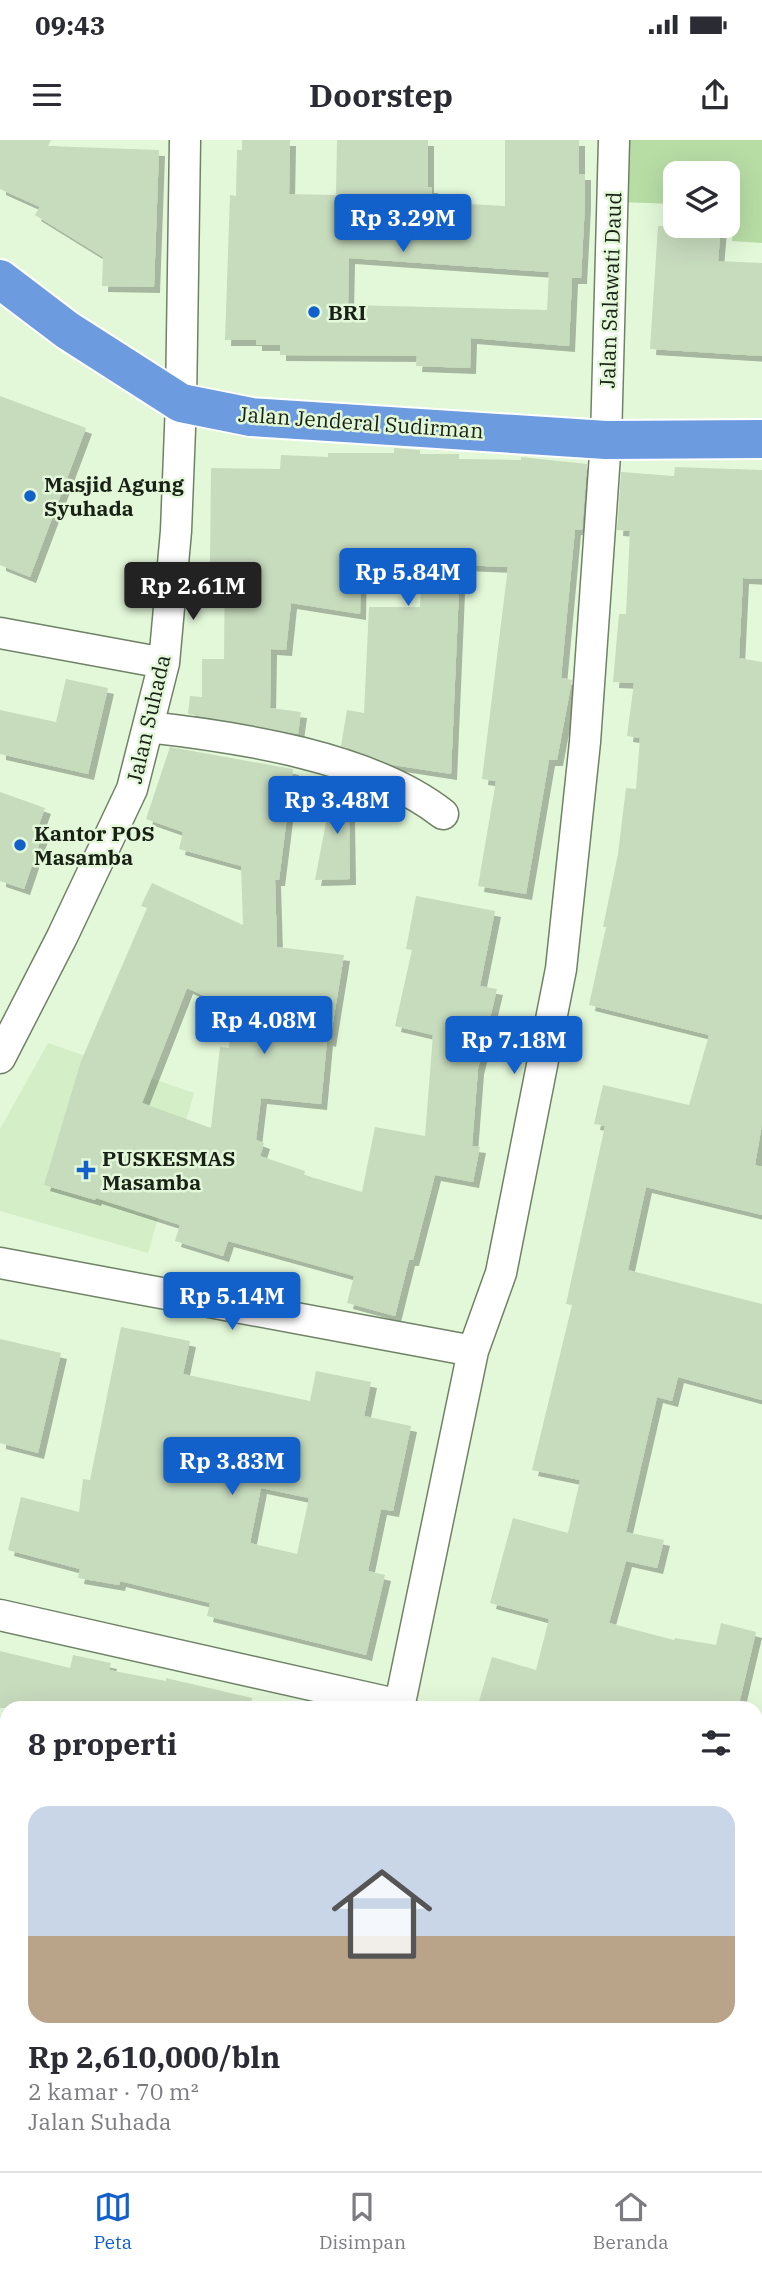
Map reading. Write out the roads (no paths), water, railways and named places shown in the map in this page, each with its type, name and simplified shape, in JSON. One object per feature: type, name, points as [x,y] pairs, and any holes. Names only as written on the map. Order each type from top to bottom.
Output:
[{"type":"highway","name":"Jalan Jenderal Sudirman","points":[[0,279],[67,330],[181,403],[251,417],[606,440],[762,439]]},
{"type":"street","name":"Jalan Suhada","points":[[0,1058],[132,789],[164,663],[176,531],[185,140]]},
{"type":"street","name":"Jalan Salawati Daud","points":[[401,1701],[472,1351],[501,1273],[561,968],[585,742],[606,440],[614,140]]},
{"type":"street","points":[[0,633],[164,663]]},
{"type":"street","points":[[148,727],[204,733],[352,767],[424,799],[443,814]]},
{"type":"street","points":[[0,1263],[472,1351]]},
{"type":"street","points":[[0,1615],[374,1701]]},
{"type":"place","name":"BRI","points":[[314,312]]},
{"type":"place","name":"Masjid Agung Syuhada","points":[[30,496]]},
{"type":"place","name":"Kantor POS Masamba","points":[[20,845]]},
{"type":"place","name":"PUSKESMAS Masamba","points":[[86,1170]]}]
